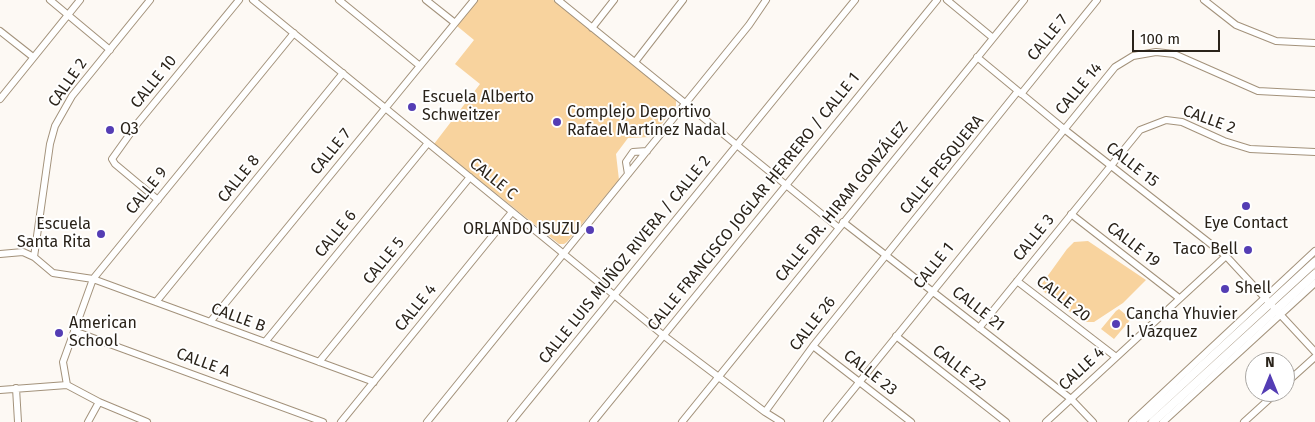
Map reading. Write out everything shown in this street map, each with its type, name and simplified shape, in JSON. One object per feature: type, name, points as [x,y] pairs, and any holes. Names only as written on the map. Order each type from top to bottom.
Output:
[{"type":"main road","points":[[1141,422],[1268,300],[1315,262]]},
{"type":"main road","points":[[1153,422],[1278,312],[1315,274]]},
{"type":"street","points":[[50,0],[110,50]]},
{"type":"street","points":[[0,99],[80,0]]},
{"type":"street","name":"CALLE 2","points":[[34,257],[50,144],[55,126],[72,96],[150,0]]},
{"type":"street","name":"CALLE 10","points":[[158,200],[115,164],[112,158],[137,124],[239,0]]},
{"type":"street","name":"CALLE C","points":[[253,0],[663,336],[781,422]]},
{"type":"street","points":[[339,0],[420,66]]},
{"type":"street","points":[[426,0],[454,24]]},
{"type":"street","name":"CALLE 7","points":[[210,322],[474,0]]},
{"type":"street","name":"CALLE 21","points":[[558,0],[786,185],[932,291],[1070,399],[1093,422]]},
{"type":"street","points":[[592,28],[614,0]]},
{"type":"street","points":[[635,62],[683,0]]},
{"type":"street","points":[[427,422],[628,174],[626,162],[633,152],[647,151],[749,25],[766,0]]},
{"type":"street","name":"CALLE LUIS MUÑOZ RIVERA / CALLE 2","points":[[511,422],[855,0]]},
{"type":"street","name":"CALLE FRANCISCO JOGLAR HERRERO / CALLE 1","points":[[593,422],[937,0]]},
{"type":"street","points":[[947,0],[993,38]]},
{"type":"street","name":"CALLE DR. HIRAM GONZÁLEZ","points":[[682,422],[1024,0]]},
{"type":"street","name":"CALLE 7","points":[[1020,92],[1097,0]]},
{"type":"street","points":[[1204,0],[1236,26],[1276,41],[1315,43]]},
{"type":"street","points":[[0,31],[33,57]]},
{"type":"street","name":"CALLE 9","points":[[66,385],[63,362],[93,279],[294,33]]},
{"type":"street","name":"CALLE 14","points":[[1064,129],[1115,67],[1132,56],[1156,52],[1174,54],[1258,91],[1315,94]]},
{"type":"street","name":"CALLE 15","points":[[977,58],[1226,256],[1315,352]]},
{"type":"street","name":"CALLE 8","points":[[156,302],[343,73]]},
{"type":"street","name":"CALLE PESQUERA","points":[[886,256],[1020,92]]},
{"type":"street","name":"CALLE 2","points":[[1111,165],[1140,130],[1166,120],[1182,122],[1224,141],[1250,149],[1315,152]]},
{"type":"street","name":"CALLE 1","points":[[827,422],[1064,129]]},
{"type":"street","name":"CALLE 6","points":[[265,342],[428,143]]},
{"type":"street","name":"CALLE 3","points":[[979,328],[1111,165]]},
{"type":"street","name":"CALLE 5","points":[[319,362],[470,177]]},
{"type":"street","name":"CALLE 4","points":[[341,422],[512,212]]},
{"type":"street","name":"CALLE 19","points":[[1071,214],[1179,298]]},
{"type":"street","points":[[1132,422],[1268,300],[1315,251]]},
{"type":"street","points":[[0,254],[22,252],[34,257],[53,273],[93,279]]},
{"type":"street","name":"CALLE 26","points":[[765,412],[813,346],[886,256]]},
{"type":"street","name":"CALLE 4","points":[[1046,422],[1226,256]]},
{"type":"street","name":"CALLE B","points":[[93,279],[374,382]]},
{"type":"street","name":"CALLE 20","points":[[1017,281],[1116,357]]},
{"type":"street","points":[[1163,422],[1278,312],[1315,284]]},
{"type":"street","name":"CALLE A","points":[[74,331],[323,422]]},
{"type":"street","name":"CALLE 22","points":[[896,336],[1006,422]]},
{"type":"street","name":"CALLE 23","points":[[813,346],[911,422]]},
{"type":"street","points":[[1295,375],[1315,357]]},
{"type":"street","points":[[0,390],[66,385],[147,422]]},
{"type":"street","points":[[16,388],[18,422]]},
{"type":"street","points":[[88,422],[100,402]]},
{"type":"street","points":[[1244,422],[1266,402]]},
{"type":"shaded area","name":"Complejo Deportivo Rafael Martínez Nadal","points":[[478,0],[553,0],[676,99],[676,106],[651,137],[628,138],[616,154],[619,180],[564,244],[559,244],[434,144],[480,84],[455,64],[474,40],[457,26]]},
{"type":"shaded area","points":[[1088,241],[1146,280],[1123,303],[1094,322],[1083,322],[1039,288],[1074,242]]},
{"type":"shaded area","name":"Cancha Yhuvier I. Vázquez","points":[[1119,309],[1131,319],[1114,339],[1101,329]]},
{"type":"place","name":"Escuela Alberto Schweitzer","points":[[412,107]]},
{"type":"place","name":"Complejo Deportivo Rafael Martínez Nadal","points":[[557,122]]},
{"type":"place","name":"Q3","points":[[110,130]]},
{"type":"place","name":"Eye Contact","points":[[1246,206]]},
{"type":"place","name":"ORLANDO ISUZU","points":[[590,230]]},
{"type":"place","name":"Escuela Santa Rita","points":[[101,234]]},
{"type":"place","name":"Taco Bell","points":[[1248,250]]},
{"type":"place","name":"Shell","points":[[1225,289]]},
{"type":"place","name":"Cancha Yhuvier I. Vázquez","points":[[1116,324]]},
{"type":"place","name":"American School","points":[[59,333]]}]
